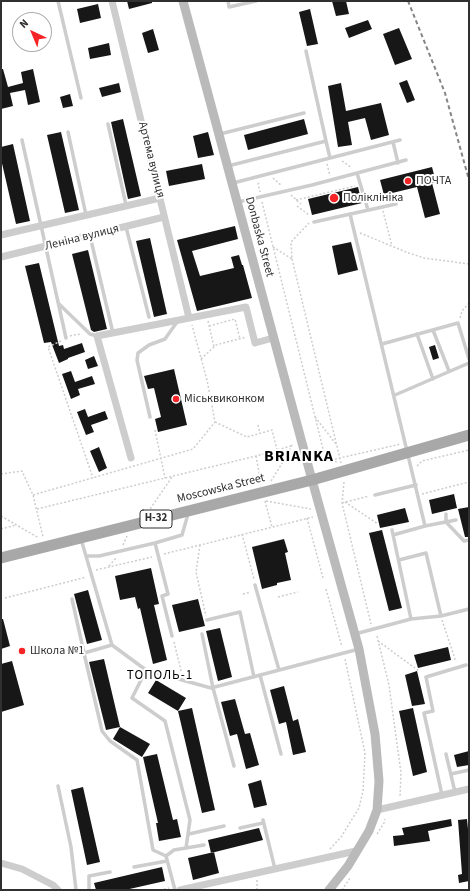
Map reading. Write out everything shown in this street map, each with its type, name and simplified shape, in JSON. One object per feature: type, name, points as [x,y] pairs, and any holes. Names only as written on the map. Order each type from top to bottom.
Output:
[{"type":"main road","name":"Moscowska Street","points":[[1,558],[312,480],[406,448],[469,435]]},
{"type":"street","name":"Артема вулиця","points":[[112,1],[190,321]]},
{"type":"street","name":"Donbaska Street","points":[[183,1],[359,649],[375,734],[379,781],[377,810],[369,831],[330,890]]},
{"type":"street","name":"Леніна вулиця","points":[[1,236],[160,198]]},
{"type":"street","name":"Леніна вулиця","points":[[1,257],[164,217]]},
{"type":"street","points":[[131,458],[93,335],[113,333],[177,321],[190,321],[246,307],[255,343],[274,338]]},
{"type":"street","points":[[377,810],[469,789]]},
{"type":"street","points":[[176,889],[356,851]]},
{"type":"street","points":[[1,863],[22,869],[53,885],[58,890]]},
{"type":"lane","points":[[58,1],[82,98]]},
{"type":"lane","points":[[228,1],[229,6],[256,1]]},
{"type":"lane","points":[[306,51],[330,158]]},
{"type":"lane","points":[[219,134],[304,113]]},
{"type":"lane","points":[[108,124],[126,206]]},
{"type":"lane","points":[[68,132],[86,215]]},
{"type":"lane","points":[[22,140],[66,338]]},
{"type":"lane","points":[[232,183],[400,140]]},
{"type":"lane","points":[[227,166],[326,141]]},
{"type":"lane","points":[[393,142],[398,163]]},
{"type":"lane","points":[[237,202],[312,185],[356,172],[406,160]]},
{"type":"lane","points":[[356,172],[368,210]]},
{"type":"lane","points":[[312,222],[396,204]]},
{"type":"lane","points":[[350,214],[426,526]]},
{"type":"lane","points":[[126,227],[149,317]]},
{"type":"lane","points":[[90,236],[113,333]]},
{"type":"lane","points":[[58,304],[93,335]]},
{"type":"lane","points":[[150,418],[137,360],[138,353],[150,345],[165,339],[177,321]]},
{"type":"lane","points":[[382,344],[458,323],[469,359]]},
{"type":"lane","points":[[433,330],[449,371]]},
{"type":"lane","points":[[417,334],[433,379]]},
{"type":"lane","points":[[395,395],[469,363]]},
{"type":"lane","points":[[375,495],[416,485]]},
{"type":"lane","points":[[86,556],[99,556],[182,535],[190,510]]},
{"type":"lane","points":[[446,514],[446,522],[464,541],[469,540]]},
{"type":"lane","points":[[393,535],[456,520]]},
{"type":"lane","points":[[392,530],[411,619]]},
{"type":"lane","points":[[80,538],[112,645],[146,670],[213,688],[359,649]]},
{"type":"lane","points":[[155,543],[168,594],[162,596],[172,636]]},
{"type":"lane","points":[[399,560],[426,553],[441,616]]},
{"type":"lane","points":[[255,585],[279,670]]},
{"type":"lane","points":[[72,599],[102,731],[110,741],[137,760],[153,850],[167,858],[176,889]]},
{"type":"lane","points":[[355,634],[411,619],[441,616],[469,609]]},
{"type":"lane","points":[[207,620],[240,612],[254,677]]},
{"type":"lane","points":[[202,634],[213,688],[234,766]]},
{"type":"lane","points":[[84,653],[112,645]]},
{"type":"lane","points":[[442,796],[424,713],[433,711],[426,677],[466,665]]},
{"type":"lane","points":[[146,670],[132,698],[164,721],[190,820],[186,848]]},
{"type":"lane","points":[[260,675],[282,754]]},
{"type":"lane","points":[[446,754],[455,792]]},
{"type":"lane","points":[[451,774],[469,770]]},
{"type":"lane","points":[[58,786],[71,847],[76,890]]},
{"type":"lane","points":[[240,828],[263,821],[276,869]]},
{"type":"lane","points":[[189,834],[224,826]]},
{"type":"lane","points":[[134,867],[167,858],[174,850],[204,845]]},
{"type":"lane","points":[[89,890],[89,876],[110,872]]},
{"type":"path","points":[[341,160],[356,172]]},
{"type":"path","points":[[327,164],[330,176]]},
{"type":"path","points":[[258,184],[323,449],[331,460],[341,464],[292,259],[292,242],[312,222]]},
{"type":"path","points":[[296,200],[355,186]]},
{"type":"path","points":[[297,206],[309,216]]},
{"type":"path","points":[[382,207],[392,246]]},
{"type":"path","points":[[354,230],[424,258],[469,264]]},
{"type":"path","points":[[272,246],[292,259]]},
{"type":"path","points":[[458,323],[462,311],[469,303]]},
{"type":"path","points":[[208,319],[214,346]]},
{"type":"path","points":[[209,326],[235,319],[240,339]]},
{"type":"path","points":[[33,495],[193,449],[215,422],[202,359],[190,321]]},
{"type":"path","points":[[93,335],[73,335],[48,347],[93,478]]},
{"type":"path","points":[[202,359],[214,346],[246,338]]},
{"type":"path","points":[[314,416],[337,445]]},
{"type":"path","points":[[215,422],[247,437],[272,430],[278,450]]},
{"type":"path","points":[[258,425],[260,433]]},
{"type":"path","points":[[156,430],[165,478]]},
{"type":"path","points":[[270,482],[294,441]]},
{"type":"path","points":[[37,509],[256,456],[291,446]]},
{"type":"path","points":[[331,460],[406,448]]},
{"type":"path","points":[[416,470],[418,464],[422,461],[469,450]]},
{"type":"path","points":[[256,456],[261,485],[265,484]]},
{"type":"path","points":[[1,474],[22,470],[33,495],[44,541],[1,516]]},
{"type":"path","points":[[152,514],[146,515],[172,476]]},
{"type":"path","points":[[344,482],[342,503],[371,626]]},
{"type":"path","points":[[418,495],[469,482]]},
{"type":"path","points":[[272,527],[265,500],[312,509]]},
{"type":"path","points":[[345,502],[378,524]]},
{"type":"path","points":[[96,570],[313,517]]},
{"type":"path","points":[[307,518],[323,578]]},
{"type":"path","points":[[1,529],[16,525]]},
{"type":"path","points":[[120,551],[128,534]]},
{"type":"path","points":[[242,534],[255,585]]},
{"type":"path","points":[[200,545],[196,572],[207,620]]},
{"type":"path","points":[[109,566],[116,558]]},
{"type":"path","points":[[5,598],[88,577]]},
{"type":"path","points":[[326,589],[343,653],[365,753],[363,791],[358,808],[341,837],[328,851]]},
{"type":"path","points":[[243,594],[256,590]]},
{"type":"path","points":[[278,597],[298,592]]},
{"type":"path","points":[[441,616],[457,664]]},
{"type":"path","points":[[172,636],[184,681]]},
{"type":"path","points":[[377,636],[389,685],[400,773],[400,799]]},
{"type":"path","points":[[378,640],[419,671]]},
{"type":"path","points":[[257,878],[257,890]]},
{"type":"path","points":[[160,890],[176,889]]},
{"type":"building","points":[[127,1],[152,1],[152,3],[129,9]]},
{"type":"building","points":[[332,1],[346,1],[349,14],[336,16]]},
{"type":"building","points":[[98,4],[101,18],[80,23],[77,9]]},
{"type":"building","points":[[310,9],[318,44],[307,46],[299,12]]},
{"type":"building","points":[[368,20],[372,29],[349,38],[345,28]]},
{"type":"building","points":[[399,28],[412,59],[395,65],[383,34]]},
{"type":"building","points":[[153,29],[159,50],[148,53],[142,33]]},
{"type":"building","points":[[109,43],[111,55],[90,59],[88,48]]},
{"type":"building","points":[[1,69],[3,69],[8,87],[23,83],[21,72],[33,69],[40,102],[28,105],[25,90],[10,93],[13,106],[1,109]]},
{"type":"building","points":[[407,80],[415,100],[407,103],[399,83]]},
{"type":"building","points":[[119,83],[121,92],[102,97],[99,88]]},
{"type":"building","points":[[341,83],[346,111],[381,103],[389,135],[371,140],[365,118],[348,122],[352,145],[338,147],[328,86]]},
{"type":"building","points":[[70,94],[73,106],[63,108],[60,97]]},
{"type":"building","points":[[123,119],[141,196],[128,199],[111,122]]},
{"type":"building","points":[[304,119],[308,134],[248,150],[244,135]]},
{"type":"building","points":[[61,132],[79,210],[65,213],[47,135]]},
{"type":"building","points":[[208,132],[214,155],[198,158],[193,136]]},
{"type":"building","points":[[13,144],[30,221],[16,224],[1,159],[1,147]]},
{"type":"building","points":[[202,164],[205,179],[169,186],[166,171]]},
{"type":"building","name":"ПОЧТА","points":[[432,167],[436,182],[432,183],[440,214],[425,218],[417,187],[384,195],[380,180]]},
{"type":"building","points":[[358,187],[362,203],[312,215],[308,199]]},
{"type":"building","points":[[235,226],[238,239],[192,251],[200,276],[234,268],[231,257],[239,255],[252,298],[197,311],[177,240]]},
{"type":"building","points":[[150,238],[167,314],[154,317],[136,241]]},
{"type":"building","points":[[351,242],[358,270],[338,275],[332,246]]},
{"type":"building","points":[[88,250],[107,329],[94,332],[91,330],[72,254]]},
{"type":"building","points":[[39,263],[59,346],[63,345],[64,349],[82,343],[85,352],[59,363],[51,342],[44,343],[25,266]]},
{"type":"building","points":[[435,345],[439,358],[433,360],[429,347]]},
{"type":"building","points":[[94,356],[98,366],[88,369],[85,360]]},
{"type":"building","points":[[174,369],[187,425],[158,432],[155,419],[161,417],[154,388],[148,389],[144,376]]},
{"type":"building","points":[[71,371],[75,382],[92,376],[95,384],[78,389],[80,395],[71,399],[62,374]]},
{"type":"building","points":[[85,409],[88,417],[105,411],[108,419],[91,425],[94,432],[86,435],[77,412]]},
{"type":"building","points":[[99,447],[107,468],[99,472],[90,451]]},
{"type":"building","points":[[454,494],[457,508],[432,514],[429,500]]},
{"type":"building","points":[[469,507],[469,537],[465,537],[458,509]]},
{"type":"building","points":[[405,508],[409,522],[380,528],[377,515]]},
{"type":"building","points":[[382,530],[402,608],[389,611],[369,533]]},
{"type":"building","points":[[284,539],[288,552],[285,553],[291,580],[277,583],[277,585],[262,589],[252,547]]},
{"type":"building","points":[[151,568],[159,604],[154,605],[167,660],[153,664],[140,608],[138,609],[135,597],[120,600],[115,576]]},
{"type":"building","points":[[88,590],[102,640],[87,644],[74,594]]},
{"type":"building","points":[[198,599],[205,626],[179,632],[172,605]]},
{"type":"building","points":[[1,619],[3,619],[10,646],[1,649]]},
{"type":"building","points":[[220,628],[232,677],[218,681],[206,631]]},
{"type":"building","points":[[448,647],[451,660],[418,668],[414,655]]},
{"type":"building","points":[[104,659],[120,727],[106,730],[89,662]]},
{"type":"building","points":[[12,661],[24,705],[1,712],[1,664]]},
{"type":"building","points":[[417,671],[425,704],[412,706],[405,675]]},
{"type":"building","points":[[156,680],[186,698],[178,711],[148,693]]},
{"type":"building","points":[[284,686],[293,721],[298,719],[306,752],[293,755],[286,722],[279,724],[270,690]]},
{"type":"building","points":[[235,699],[245,734],[250,733],[259,765],[246,769],[237,734],[230,736],[221,702]]},
{"type":"building","points":[[192,708],[215,810],[202,813],[178,711]]},
{"type":"building","points":[[413,708],[427,772],[413,776],[399,711]]},
{"type":"building","points":[[120,727],[150,744],[142,757],[113,739]]},
{"type":"building","points":[[469,751],[469,765],[457,767],[454,755]]},
{"type":"building","points":[[157,754],[173,820],[177,819],[181,837],[159,841],[156,823],[158,823],[143,757]]},
{"type":"building","points":[[261,780],[267,805],[254,808],[248,784]]},
{"type":"building","points":[[83,787],[100,862],[87,865],[71,790]]},
{"type":"building","points":[[451,819],[452,826],[428,831],[430,841],[394,846],[393,836],[404,835],[402,828]]},
{"type":"building","points":[[467,819],[469,839],[469,881],[459,883],[458,875],[462,874],[458,820]]},
{"type":"building","points":[[259,828],[263,840],[211,853],[208,840]]},
{"type":"building","points":[[214,852],[219,873],[193,880],[188,858]]},
{"type":"building","points":[[162,867],[165,881],[125,890],[96,890],[94,883]]},
{"type":"railway","points":[[408,1],[445,93],[469,180]]},
{"type":"place","name":"ПОЧТА","points":[[408,181]]},
{"type":"place","name":"Поліклініка","points":[[334,198]]},
{"type":"place","name":"Міськвиконком","points":[[176,399]]},
{"type":"place","name":"Школа №1","points":[[22,651]]},
{"type":"district","name":"BRIANKA","points":[[299,457]]},
{"type":"district","name":"ТОПОЛЬ-1","points":[[160,676]]}]
